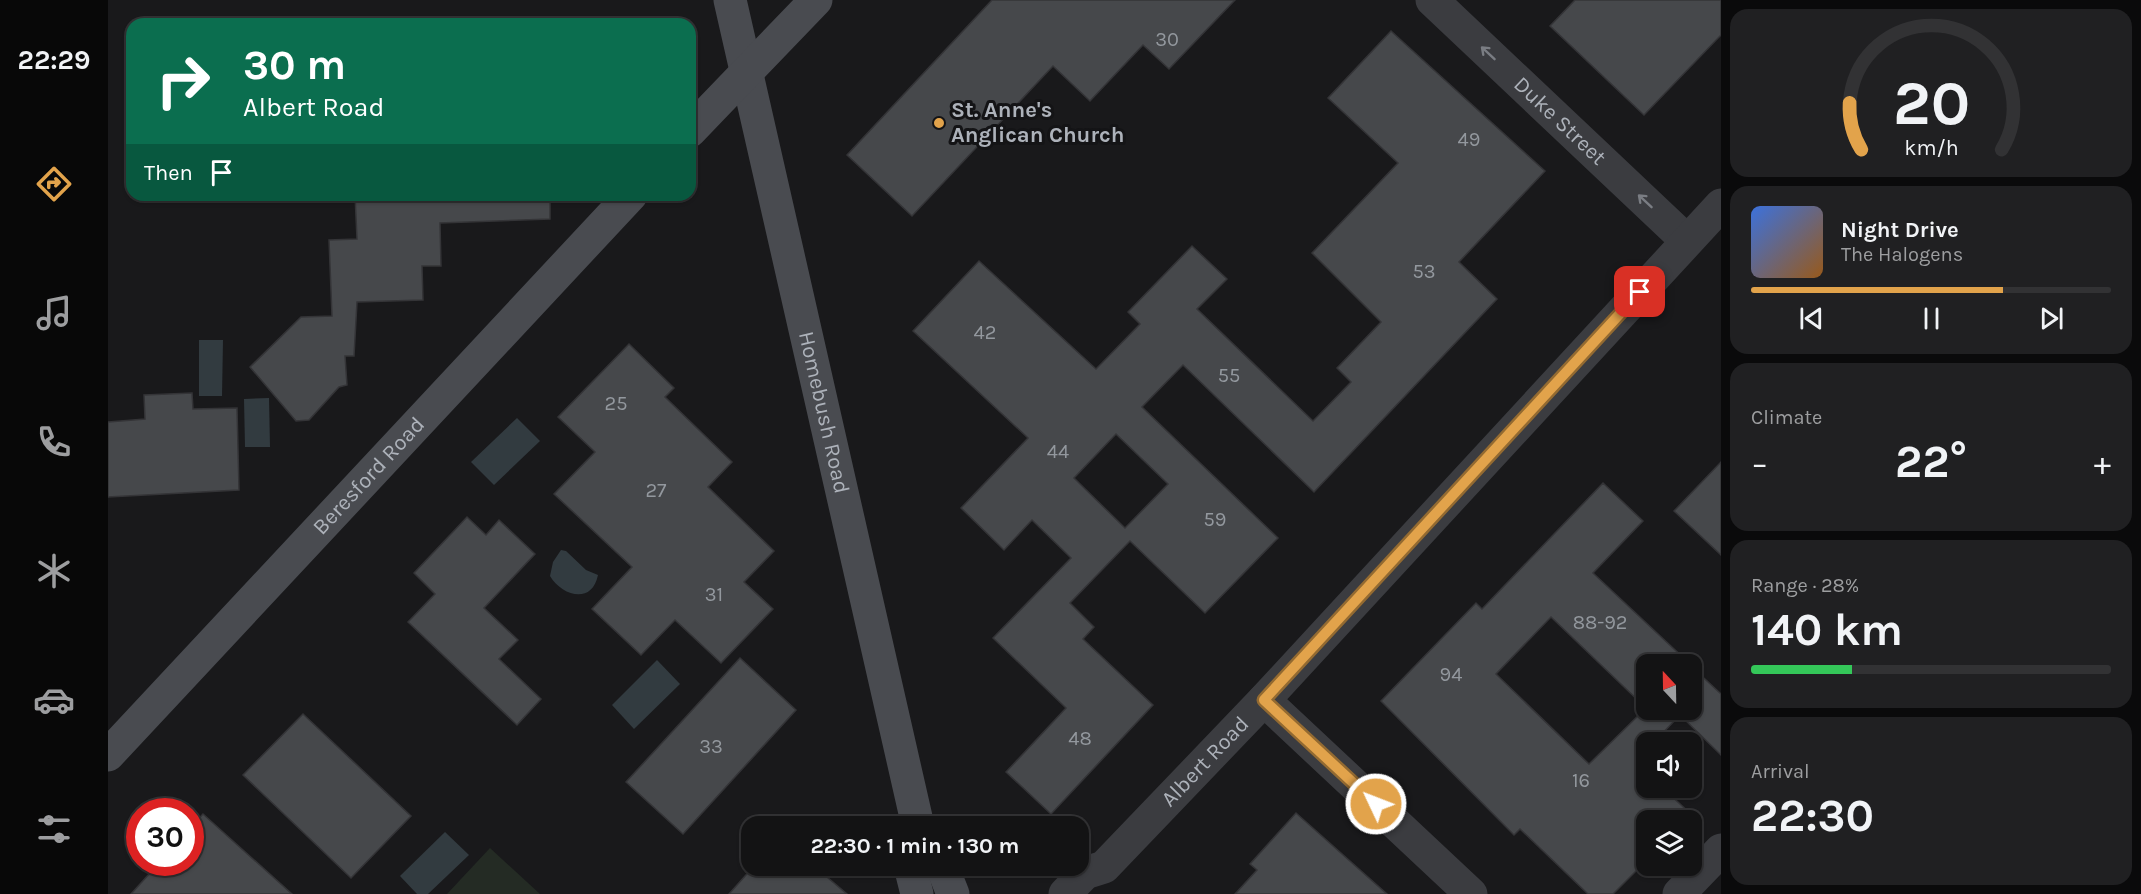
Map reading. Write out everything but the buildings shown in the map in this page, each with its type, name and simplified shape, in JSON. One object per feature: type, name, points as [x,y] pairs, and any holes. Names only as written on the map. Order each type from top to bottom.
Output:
[{"type":"main road","name":"Homebush Road","points":[[730,0],[916,816]]},
{"type":"main road","points":[[696,125],[816,0]]},
{"type":"main road","name":"Beresford Road","points":[[108,755],[625,201]]},
{"type":"main road","points":[[912,876],[917,894]]},
{"type":"main road","points":[[946,876],[953,894]]},
{"type":"street","name":"Duke Street","points":[[1432,0],[1687,241]]},
{"type":"street","name":"Albert Road","points":[[1065,894],[1085,873],[1102,880],[1264,700],[1721,205]]},
{"type":"street","points":[[1264,700],[1471,894]]},
{"type":"street","points":[[1679,894],[1721,850]]},
{"type":"shaded area","points":[[199,340],[223,340],[222,396],[199,396]]},
{"type":"shaded area","points":[[269,398],[270,447],[245,447],[244,399]]},
{"type":"shaded area","points":[[517,418],[540,441],[494,485],[471,462]]},
{"type":"shaded area","points":[[561,550],[566,551],[586,570],[598,575],[590,591],[583,594],[569,592],[555,583],[550,576],[553,562]]},
{"type":"shaded area","points":[[657,660],[680,684],[634,729],[612,705]]},
{"type":"shaded area","points":[[445,832],[469,855],[428,894],[417,894],[400,876]]},
{"type":"shaded area","points":[[490,848],[540,894],[447,894]]},
{"type":"place","name":"St. Anne's Anglican Church","points":[[939,123]]},
{"type":"route","points":[[1376,804],[1264,700],[1640,292]]}]
